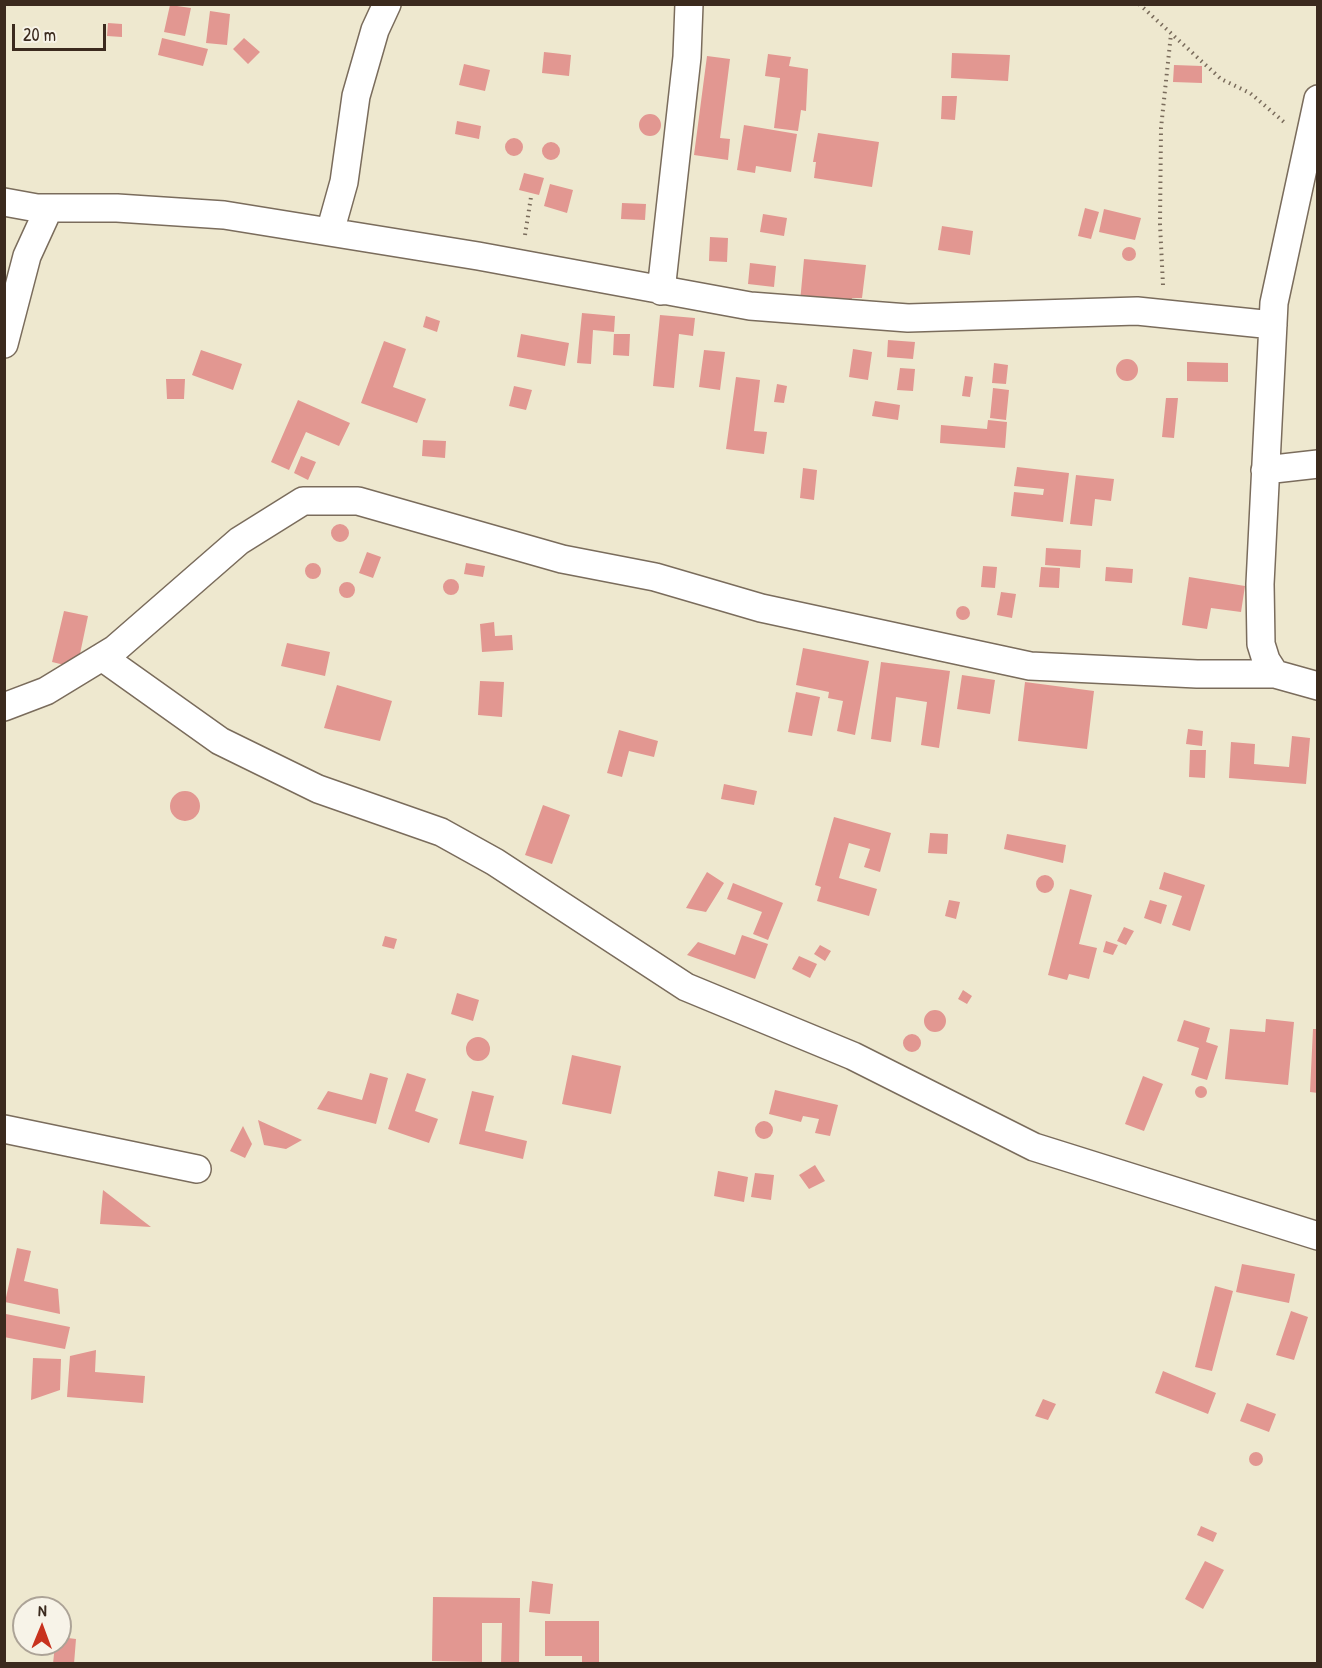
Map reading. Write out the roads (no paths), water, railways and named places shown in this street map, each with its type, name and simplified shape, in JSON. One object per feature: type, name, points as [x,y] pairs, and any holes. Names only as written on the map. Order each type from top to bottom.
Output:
[{"type":"street","points":[[330,232],[344,182],[356,96],[375,30],[387,4]]},
{"type":"street","points":[[661,291],[687,57],[689,4]]},
{"type":"street","points":[[1275,674],[1266,660],[1261,644],[1264,470],[1273,326],[1287,234],[1317,99]]},
{"type":"street","points":[[4,202],[49,208],[117,208],[224,215],[750,306],[908,318],[1137,310],[1273,326]]},
{"type":"street","points":[[4,344],[27,256],[49,208]]},
{"type":"street","points":[[1264,470],[1317,464]]},
{"type":"street","points":[[4,707],[46,691],[115,649],[239,541],[303,501],[358,501],[562,559],[655,577],[761,608],[1030,666],[1197,674],[1275,674],[1317,687]]},
{"type":"street","points":[[102,657],[220,741],[318,789],[441,832],[495,862],[686,987],[853,1056],[1034,1147],[1317,1236]]},
{"type":"street","points":[[4,1129],[197,1169]]}]
